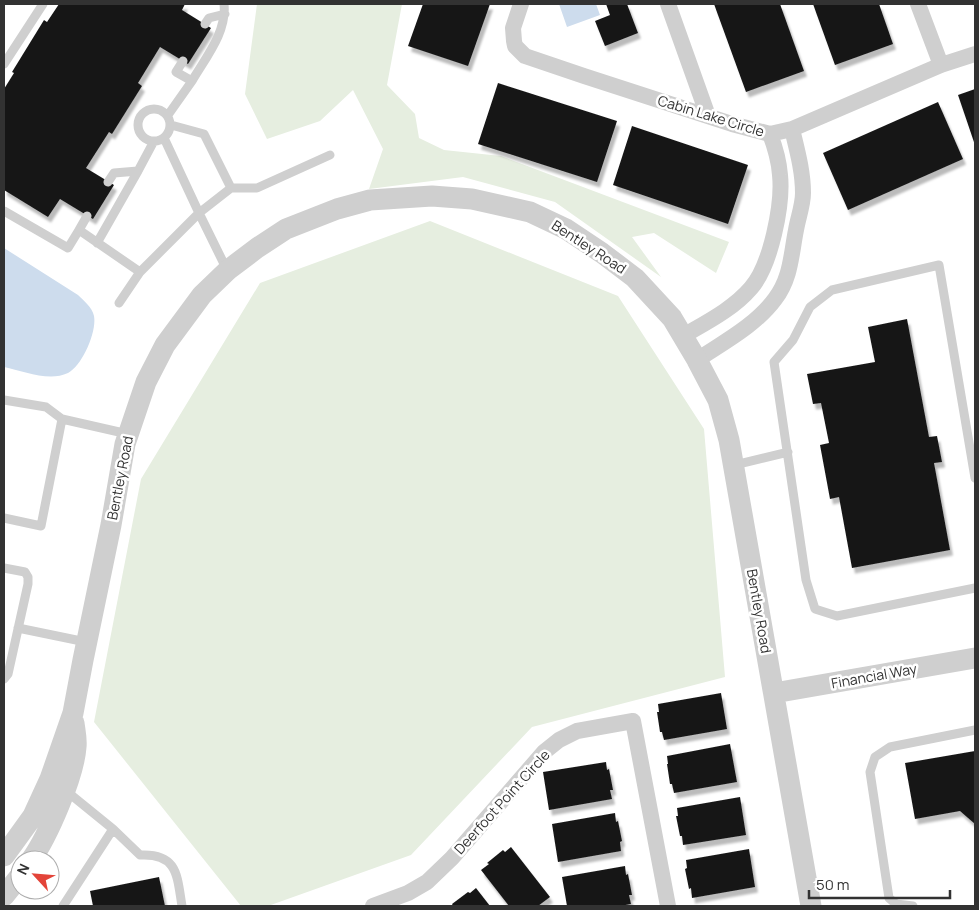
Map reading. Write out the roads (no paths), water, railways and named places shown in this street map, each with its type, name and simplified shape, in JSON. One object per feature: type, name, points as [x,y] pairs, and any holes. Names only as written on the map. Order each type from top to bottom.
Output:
[{"type":"street","name":"Cabin Lake Circle","points":[[521,4],[513,28],[514,41],[515,46],[526,56],[708,116],[770,134],[792,129],[941,65],[975,54]]},
{"type":"street","points":[[668,4],[708,116]]},
{"type":"street","points":[[918,4],[941,65]]},
{"type":"street","points":[[698,360],[764,312],[776,298],[785,282],[791,266],[803,195],[800,163],[792,129]]},
{"type":"street","points":[[683,336],[728,309],[751,288],[761,274],[775,225],[780,196],[778,160],[770,134]]},
{"type":"street","name":"Bentley Road","points":[[4,856],[33,816],[50,779],[73,713],[128,434],[146,382],[165,345],[202,295],[228,270],[256,248],[286,229],[337,209],[370,200],[432,196],[472,199],[530,212],[566,229],[602,252],[635,278],[672,318],[698,360],[718,400],[734,465],[811,906]]},
{"type":"street","name":"Financial Way","points":[[774,694],[975,658]]},
{"type":"street","name":"Bentley Road","points":[[36,850],[56,812],[72,766],[76,747],[73,713]]},
{"type":"street","name":"Deerfoot Point Circle","points":[[373,906],[408,893],[427,882],[452,858],[544,752],[559,740],[577,731],[633,721],[668,906]]},
{"type":"lane","points":[[4,64],[43,4]]},
{"type":"lane","points":[[168,115],[192,81],[222,29],[225,14],[224,4]]},
{"type":"lane","points":[[205,24],[209,18],[225,14]]},
{"type":"lane","points":[[182,61],[176,72],[192,81]]},
{"type":"lane","points":[[154,108],[164,111],[168,115],[171,126],[168,135],[154,141],[148,140],[140,133],[138,122],[148,109],[154,108]]},
{"type":"lane","points":[[171,126],[204,134],[231,188]]},
{"type":"lane","points":[[164,138],[228,270]]},
{"type":"lane","points":[[97,243],[154,141]]},
{"type":"lane","points":[[119,303],[140,272],[199,213],[231,188],[257,188],[330,155]]},
{"type":"lane","points":[[108,182],[114,173],[138,171]]},
{"type":"lane","points":[[4,211],[68,248],[87,216]]},
{"type":"lane","points":[[79,230],[140,272]]},
{"type":"lane","points":[[975,478],[939,265],[832,290],[810,307],[793,340],[774,362],[806,580],[815,609],[837,616],[975,588]]},
{"type":"lane","points":[[4,400],[46,407],[62,419],[128,434]]},
{"type":"lane","points":[[4,518],[42,526],[62,419]]},
{"type":"lane","points":[[734,465],[788,452]]},
{"type":"lane","points":[[4,568],[25,572],[28,577],[8,674],[4,679]]},
{"type":"lane","points":[[18,628],[86,642]]},
{"type":"lane","points":[[913,906],[896,904],[889,898],[870,772],[875,757],[890,747],[975,730]]},
{"type":"lane","points":[[64,790],[113,829],[140,855],[153,854],[166,860],[176,871],[182,906]]},
{"type":"lane","points":[[63,906],[113,829]]},
{"type":"water","points":[[559,4],[596,4],[600,15],[567,27]]},
{"type":"water","points":[[4,248],[78,295],[88,304],[94,316],[91,339],[83,356],[68,373],[44,376],[4,367]]}]
